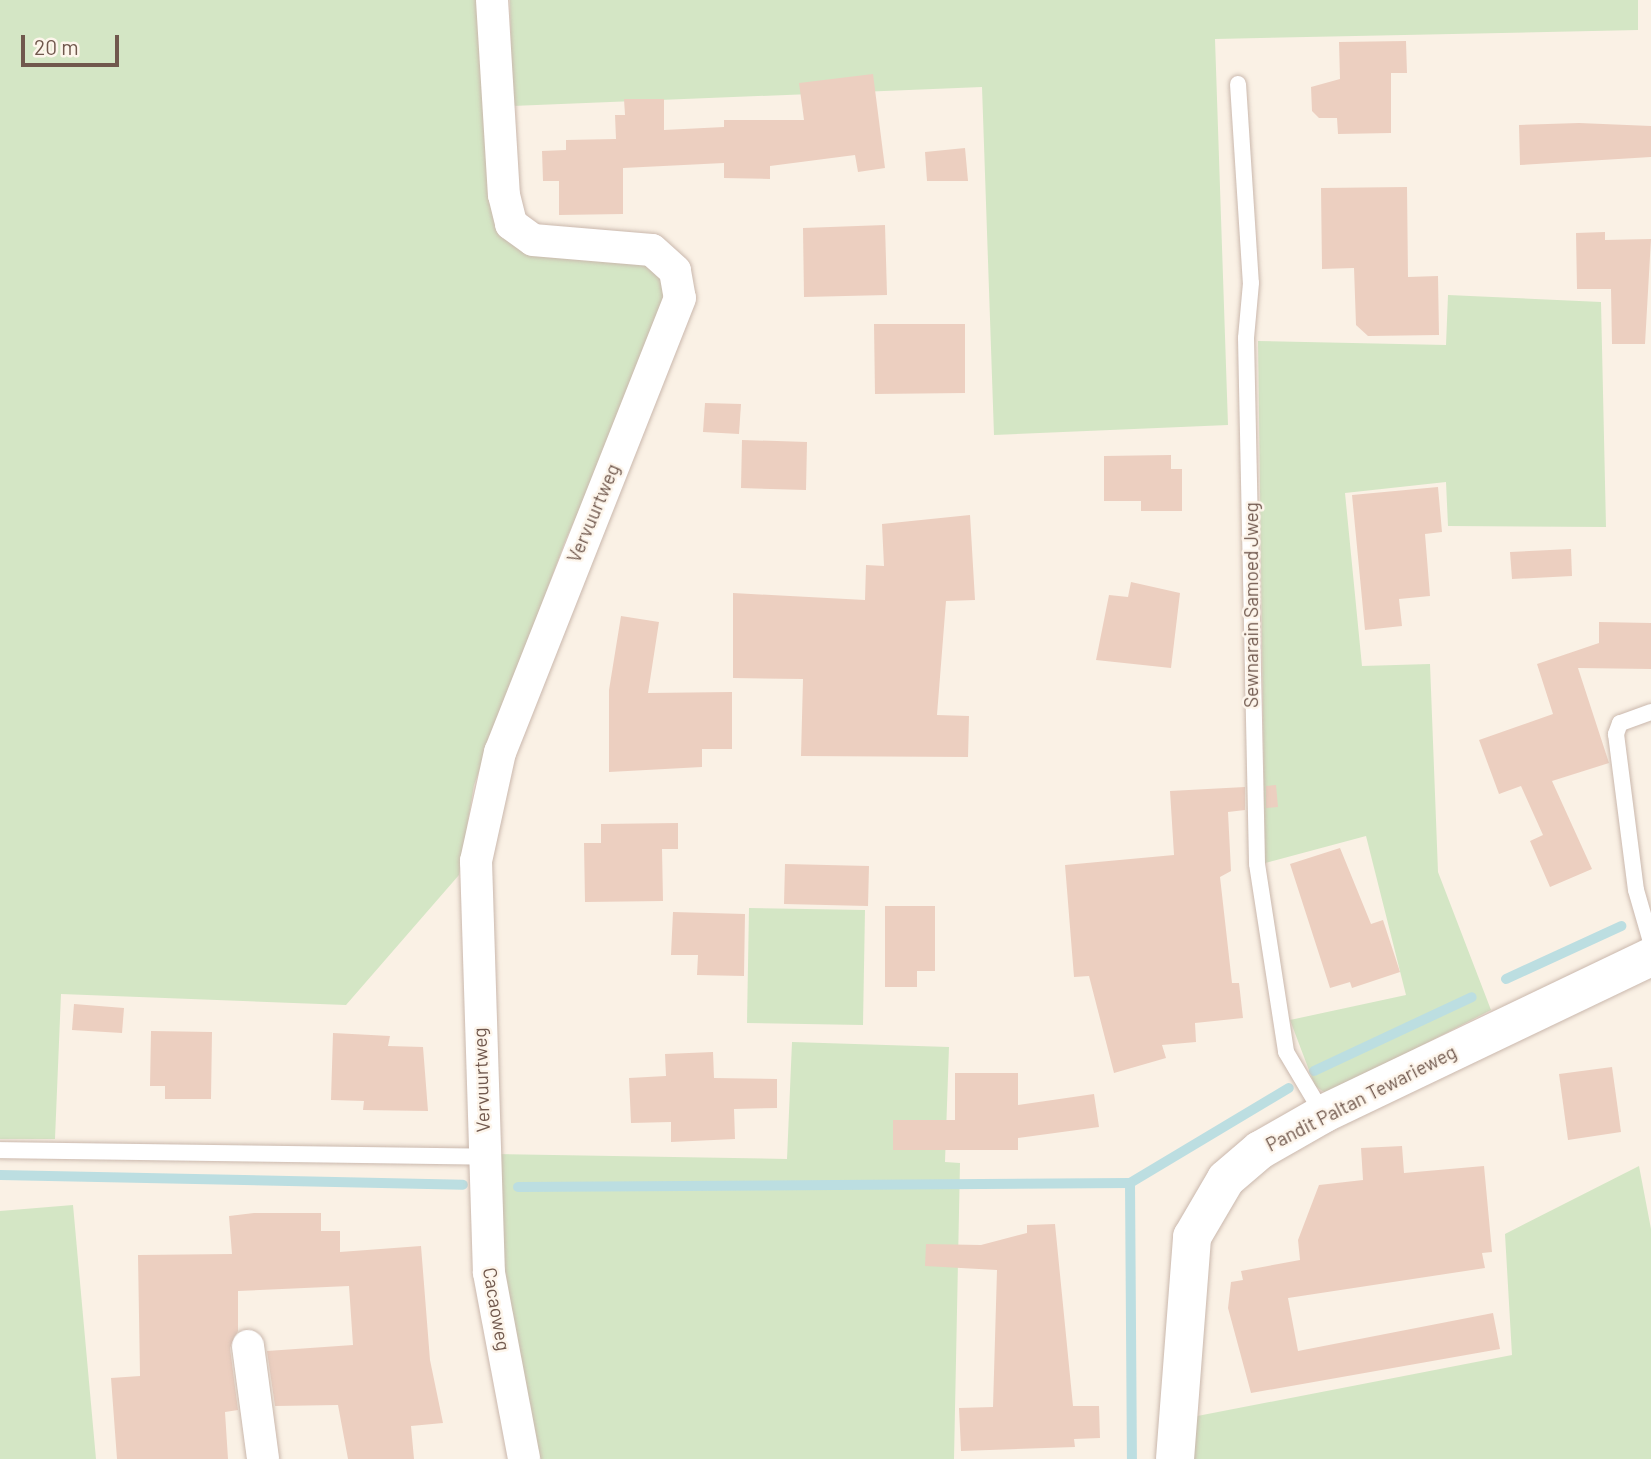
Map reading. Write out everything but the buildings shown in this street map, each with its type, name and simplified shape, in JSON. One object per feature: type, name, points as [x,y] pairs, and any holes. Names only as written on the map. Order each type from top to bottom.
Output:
[{"type":"street","name":"Vervuurtweg","points":[[483,1157],[476,861],[486,800],[558,596],[680,298],[675,271],[652,250],[533,240],[511,224],[503,195],[492,0]]},
{"type":"street","name":"Pandit Paltan Tewarieweg","points":[[1175,1459],[1192,1237],[1226,1179],[1261,1150],[1323,1114],[1651,957]]},
{"type":"street","name":"Cacaoweg","points":[[483,1157],[489,1273],[524,1459]]},
{"type":"street","points":[[248,1346],[263,1459]]},
{"type":"lane","name":"Sewnarain Samoed Jweg","points":[[1238,83],[1251,283],[1246,338],[1257,864],[1286,1052],[1323,1114]]},
{"type":"lane","points":[[1651,712],[1619,723],[1616,734],[1636,890],[1651,942]]},
{"type":"lane","points":[[0,1150],[483,1157]]},
{"type":"green space","points":[[0,0],[484,0],[498,224],[630,252],[660,272],[665,290],[662,331],[566,539],[474,785],[459,875],[346,1005],[61,994],[55,1139],[0,1139]]},
{"type":"green space","points":[[510,0],[1638,0],[1638,30],[1215,39],[1228,425],[994,435],[982,87],[512,106]]},
{"type":"green space","points":[[1448,295],[1601,302],[1606,527],[1448,526],[1446,482],[1345,493],[1362,666],[1430,664],[1438,872],[1491,1010],[1327,1094],[1315,1086],[1290,1020],[1406,995],[1366,836],[1265,863],[1258,341],[1446,345]]},
{"type":"green space","points":[[749,908],[865,910],[863,1025],[747,1023]]},
{"type":"green space","points":[[792,1042],[949,1047],[945,1162],[960,1163],[954,1459],[535,1459],[504,1296],[496,1154],[787,1159]]},
{"type":"green space","points":[[1639,1166],[1651,1229],[1651,1459],[1188,1459],[1187,1418],[1512,1355],[1505,1234]]},
{"type":"green space","points":[[73,1205],[96,1459],[0,1459],[0,1211]]},
{"type":"waterway","points":[[1506,979],[1621,926]]},
{"type":"waterway","points":[[1314,1071],[1472,997]]},
{"type":"waterway","points":[[1130,1183],[1289,1088]]},
{"type":"waterway","points":[[0,1175],[463,1185]]},
{"type":"waterway","points":[[518,1187],[1130,1183],[1132,1459]]}]
